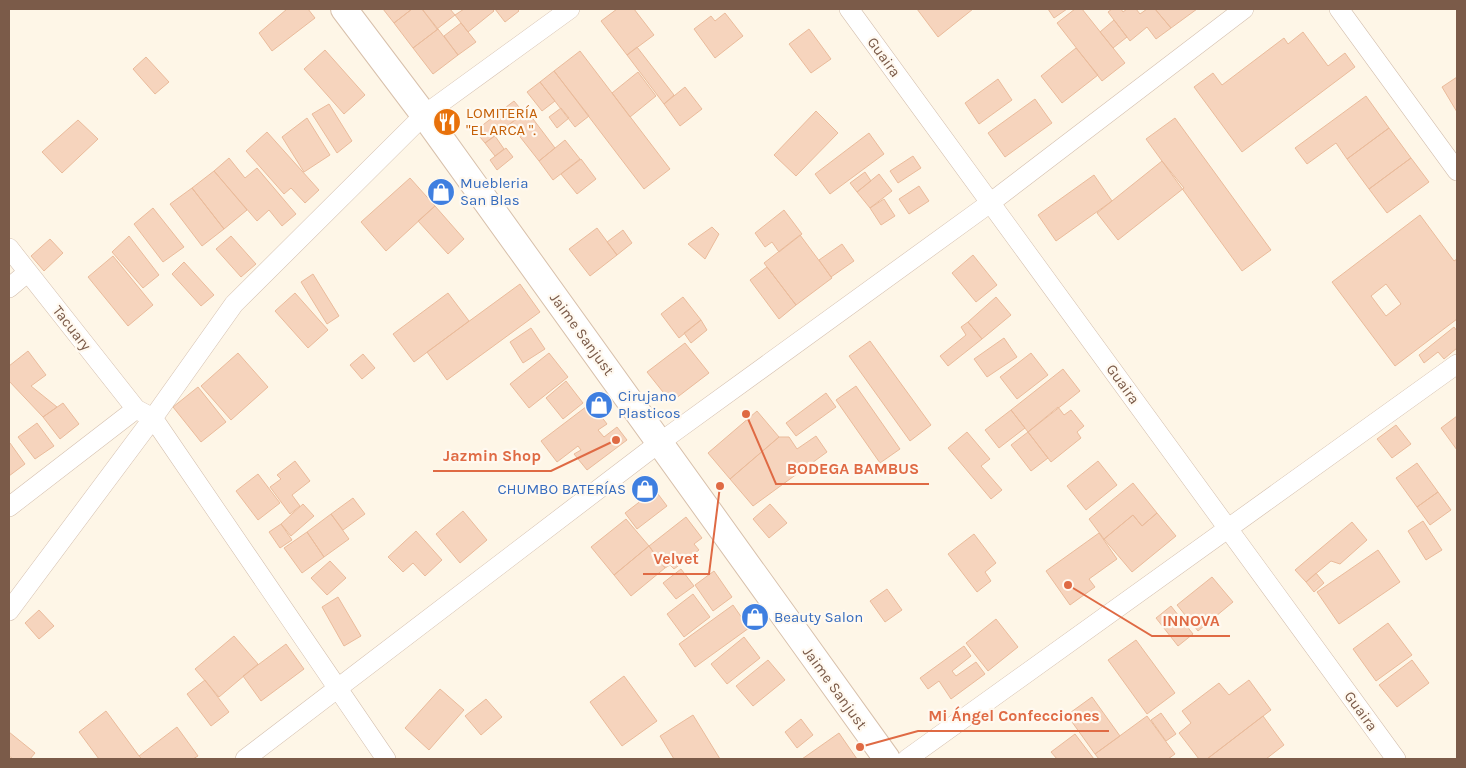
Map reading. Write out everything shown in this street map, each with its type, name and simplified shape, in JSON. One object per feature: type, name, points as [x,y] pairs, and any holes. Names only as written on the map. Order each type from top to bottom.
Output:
[{"type":"main road","name":"Jaime Sanjust","points":[[344,9],[424,115],[887,759]]},
{"type":"street","points":[[9,611],[153,418],[234,304],[424,115],[570,9]]},
{"type":"street","name":"Guaira","points":[[849,9],[1396,759]]},
{"type":"street","points":[[245,759],[659,443],[990,203],[1244,9]]},
{"type":"street","points":[[1339,9],[1457,171]]},
{"type":"street","name":"Tacuary","points":[[9,248],[136,409]]},
{"type":"street","points":[[9,288],[28,272]]},
{"type":"street","points":[[907,759],[1457,364]]},
{"type":"street","points":[[9,507],[136,409],[153,418],[386,759]]},
{"type":"building","points":[[287,9],[308,9],[315,18],[272,51],[259,33]]},
{"type":"building","points":[[383,9],[412,9],[394,23]]},
{"type":"building","points":[[412,9],[422,9],[438,29],[413,48],[394,23]]},
{"type":"building","points":[[422,9],[450,9],[455,15],[437,29]]},
{"type":"building","points":[[464,9],[492,9],[494,11],[468,32],[455,15]]},
{"type":"building","points":[[495,9],[517,9],[519,11],[505,22]]},
{"type":"building","points":[[617,9],[634,9],[654,35],[627,55],[601,21]]},
{"type":"building","points":[[917,9],[973,9],[938,37]]},
{"type":"building","points":[[1048,9],[1067,9],[1054,18]]},
{"type":"building","points":[[1075,9],[1082,9],[1125,63],[1102,81],[1057,23]]},
{"type":"building","points":[[1112,9],[1121,9],[1123,12],[1127,9],[1136,9],[1140,14],[1147,9],[1155,9],[1171,28],[1156,39],[1147,27],[1130,41],[1108,12]]},
{"type":"building","points":[[1155,9],[1197,9],[1171,28]]},
{"type":"building","points":[[725,13],[743,36],[715,58],[694,29],[711,16],[715,21]]},
{"type":"building","points":[[1114,20],[1127,37],[1113,48],[1100,32]]},
{"type":"building","points":[[461,23],[476,42],[458,55],[444,36]]},
{"type":"building","points":[[438,29],[458,55],[433,74],[413,48]]},
{"type":"building","points":[[809,29],[831,59],[811,73],[789,44]]},
{"type":"building","points":[[1303,32],[1328,66],[1345,53],[1355,67],[1242,152],[1194,87],[1213,73],[1222,85],[1284,38],[1288,44]]},
{"type":"building","points":[[637,47],[674,95],[664,104],[627,55]]},
{"type":"building","points":[[1076,48],[1098,75],[1062,103],[1041,76]]},
{"type":"building","points":[[325,50],[365,95],[344,114],[304,69]]},
{"type":"building","points":[[580,51],[670,169],[644,189],[554,71]]},
{"type":"building","points":[[146,57],[169,82],[155,94],[133,69]]},
{"type":"building","points":[[554,71],[589,116],[575,127],[540,82]]},
{"type":"building","points":[[638,72],[656,96],[630,117],[612,93]]},
{"type":"building","points":[[1457,77],[1457,112],[1442,87]]},
{"type":"building","points":[[998,79],[1012,100],[979,124],[965,103]]},
{"type":"building","points":[[540,82],[555,101],[542,111],[527,92]]},
{"type":"building","points":[[685,87],[702,109],[680,126],[664,104]]},
{"type":"building","points":[[1366,96],[1389,128],[1347,159],[1336,143],[1307,164],[1295,148]]},
{"type":"building","points":[[1035,99],[1052,123],[1005,157],[988,133]]},
{"type":"building","points":[[514,101],[524,113],[485,143],[475,131]]},
{"type":"building","points":[[329,104],[352,141],[337,153],[312,114]]},
{"type":"building","points":[[561,108],[569,118],[557,128],[549,117]]},
{"type":"building","points":[[527,111],[555,148],[539,161],[510,124]]},
{"type":"building","points":[[816,111],[838,133],[796,176],[774,155]]},
{"type":"building","points":[[307,118],[330,155],[304,172],[282,137]]},
{"type":"building","points":[[1175,118],[1271,250],[1242,271],[1146,139]]},
{"type":"building","points":[[78,120],[98,139],[62,173],[42,152]]},
{"type":"building","points":[[1389,128],[1411,158],[1369,189],[1347,159]]},
{"type":"building","points":[[267,132],[319,190],[305,203],[291,188],[284,194],[246,151]]},
{"type":"building","points":[[869,133],[884,154],[830,194],[815,174]]},
{"type":"building","points":[[495,136],[504,149],[495,156],[485,143]]},
{"type":"building","points":[[565,140],[580,159],[553,180],[539,161]]},
{"type":"building","points":[[506,148],[513,157],[497,170],[490,160]]},
{"type":"building","points":[[913,156],[921,168],[898,183],[890,171]]},
{"type":"building","points":[[229,158],[245,178],[257,168],[296,214],[282,226],[269,210],[257,221],[214,171]]},
{"type":"building","points":[[1411,158],[1429,182],[1387,213],[1369,189]]},
{"type":"building","points":[[581,159],[596,179],[577,194],[561,174]]},
{"type":"building","points":[[1162,161],[1184,188],[1118,240],[1097,213]]},
{"type":"building","points":[[214,171],[247,210],[224,229],[192,188]]},
{"type":"building","points":[[865,172],[871,181],[857,192],[850,183]]},
{"type":"building","points":[[879,174],[892,191],[870,208],[857,192]]},
{"type":"building","points":[[1094,175],[1112,201],[1056,241],[1038,215]]},
{"type":"building","points":[[410,178],[435,206],[386,251],[361,222]]},
{"type":"building","points":[[919,186],[929,201],[909,214],[899,199]]},
{"type":"building","points":[[192,188],[224,229],[202,246],[170,204]]},
{"type":"building","points":[[884,199],[895,216],[881,225],[870,208]]},
{"type":"building","points":[[435,206],[464,239],[448,254],[418,221]]},
{"type":"building","points":[[153,208],[184,247],[163,262],[134,224]]},
{"type":"building","points":[[784,210],[802,234],[779,252],[772,242],[765,247],[755,233]]},
{"type":"building","points":[[1420,215],[1454,261],[1457,259],[1457,319],[1395,366],[1332,282]],"holes":[[[1386,284],[1401,304],[1386,316],[1371,296]]]},
{"type":"building","points":[[712,227],[719,234],[705,259],[688,244]]},
{"type":"building","points":[[597,228],[617,255],[590,276],[569,249]]},
{"type":"building","points":[[623,230],[632,243],[617,255],[607,242]]},
{"type":"building","points":[[800,235],[832,278],[796,305],[764,263]]},
{"type":"building","points":[[129,236],[159,275],[143,288],[112,252]]},
{"type":"building","points":[[231,236],[256,264],[241,277],[216,249]]},
{"type":"building","points":[[50,239],[63,253],[44,271],[31,256]]},
{"type":"building","points":[[842,244],[854,261],[831,277],[819,260]]},
{"type":"building","points":[[973,255],[997,285],[976,302],[952,273]]},
{"type":"building","points":[[113,256],[153,305],[128,326],[88,277]]},
{"type":"building","points":[[184,262],[214,295],[201,306],[172,274]]},
{"type":"building","points":[[767,267],[796,305],[779,319],[750,280]]},
{"type":"building","points":[[313,274],[339,316],[327,324],[301,282]]},
{"type":"building","points":[[520,284],[540,312],[447,380],[427,352]]},
{"type":"building","points":[[295,293],[328,330],[308,348],[275,311]]},
{"type":"building","points":[[448,293],[469,321],[414,362],[393,334]]},
{"type":"building","points":[[683,297],[701,320],[679,338],[661,314]]},
{"type":"building","points":[[996,297],[1011,315],[982,339],[968,322]]},
{"type":"building","points":[[701,320],[707,330],[691,343],[684,333]]},
{"type":"building","points":[[968,322],[982,339],[948,366],[940,356],[966,335],[961,327]]},
{"type":"building","points":[[1454,327],[1457,331],[1457,348],[1444,359],[1438,352],[1424,363],[1419,355]]},
{"type":"building","points":[[531,328],[545,349],[523,363],[510,342]]},
{"type":"building","points":[[1004,338],[1017,357],[987,377],[974,359]]},
{"type":"building","points":[[870,341],[931,425],[910,441],[849,356]]},
{"type":"building","points":[[685,343],[709,373],[671,402],[647,372]]},
{"type":"building","points":[[28,351],[46,375],[31,386],[57,407],[43,417],[9,381],[9,366]]},
{"type":"building","points":[[238,353],[268,387],[231,420],[201,386]]},
{"type":"building","points":[[549,353],[568,377],[529,408],[510,384]]},
{"type":"building","points":[[1031,353],[1048,375],[1017,399],[1000,377]]},
{"type":"building","points":[[363,354],[375,368],[362,379],[350,365]]},
{"type":"building","points":[[1063,369],[1080,391],[1028,432],[1011,410]]},
{"type":"building","points":[[566,381],[583,403],[563,419],[546,398]]},
{"type":"building","points":[[856,386],[900,449],[880,463],[836,400]]},
{"type":"building","points":[[198,387],[226,422],[201,442],[173,407]]},
{"type":"building","points":[[826,393],[836,407],[796,436],[786,423]]},
{"type":"building","points":[[63,403],[79,424],[60,439],[43,417]]},
{"type":"building","points":[[591,403],[607,424],[598,430],[604,437],[617,427],[627,440],[587,470],[574,454],[581,450],[578,446],[557,462],[541,441]]},
{"type":"building","points":[[1058,407],[1064,415],[1071,410],[1084,426],[1077,432],[1081,438],[1051,462],[1028,432]]},
{"type":"building","points":[[1011,410],[1025,428],[999,448],[985,430]]},
{"type":"building","points":[[757,411],[779,437],[730,479],[708,453]]},
{"type":"building","points":[[1457,416],[1457,450],[1441,428]]},
{"type":"building","points":[[37,423],[54,446],[35,459],[18,437]]},
{"type":"building","points":[[1396,425],[1411,444],[1392,458],[1377,439]]},
{"type":"building","points":[[967,432],[990,459],[981,466],[1002,490],[991,499],[948,448]]},
{"type":"building","points":[[1028,432],[1048,458],[1031,471],[1011,445]]},
{"type":"building","points":[[816,436],[827,452],[753,506],[730,479],[779,437],[789,437],[797,449]]},
{"type":"building","points":[[9,444],[25,464],[9,476]]},
{"type":"building","points":[[295,461],[310,481],[292,495],[300,506],[290,514],[270,487],[281,479],[277,475]]},
{"type":"building","points":[[1098,461],[1117,485],[1086,510],[1067,486]]},
{"type":"building","points":[[1417,463],[1438,492],[1417,507],[1396,478]]},
{"type":"building","points":[[258,474],[280,503],[258,520],[236,491]]},
{"type":"building","points":[[1133,483],[1157,513],[1142,526],[1133,515],[1104,539],[1089,519]]},
{"type":"building","points":[[655,490],[667,506],[637,529],[625,513]]},
{"type":"building","points":[[1438,492],[1451,510],[1430,525],[1417,507]]},
{"type":"building","points":[[353,498],[365,514],[343,530],[331,514]]},
{"type":"building","points":[[303,504],[314,516],[291,536],[281,524]]},
{"type":"building","points":[[770,504],[787,523],[769,538],[753,519]]},
{"type":"building","points":[[463,511],[487,540],[460,563],[436,534]]},
{"type":"building","points":[[1157,513],[1176,536],[1132,572],[1104,539],[1133,515],[1142,526]]},
{"type":"building","points":[[331,514],[349,539],[324,557],[307,532]]},
{"type":"building","points":[[686,517],[702,538],[694,544],[699,550],[674,569],[670,565],[665,568],[649,546]]},
{"type":"building","points":[[626,519],[649,546],[614,575],[591,547]]},
{"type":"building","points":[[1423,521],[1442,550],[1426,560],[1408,531]]},
{"type":"building","points":[[1352,522],[1367,540],[1340,564],[1331,561],[1306,582],[1295,570]]},
{"type":"building","points":[[281,524],[292,540],[280,548],[269,532]]},
{"type":"building","points":[[416,531],[442,560],[425,576],[413,563],[403,572],[388,557]]},
{"type":"building","points":[[307,532],[324,557],[302,573],[284,548]]},
{"type":"building","points":[[1099,533],[1117,559],[1089,579],[1095,587],[1070,605],[1046,571]]},
{"type":"building","points":[[974,534],[996,563],[985,572],[991,581],[977,592],[948,554]]},
{"type":"building","points":[[649,546],[665,568],[631,596],[614,575]]},
{"type":"building","points":[[1378,550],[1400,582],[1339,624],[1317,592]]},
{"type":"building","points":[[330,561],[346,578],[327,595],[311,578]]},
{"type":"building","points":[[681,569],[694,586],[676,599],[663,583]]},
{"type":"building","points":[[714,571],[732,597],[713,611],[695,585]]},
{"type":"building","points":[[1316,573],[1324,583],[1314,592],[1306,582]]},
{"type":"building","points":[[1212,577],[1233,602],[1198,631],[1177,605]]},
{"type":"building","points":[[887,589],[902,610],[885,622],[870,601]]},
{"type":"building","points":[[693,594],[710,617],[684,637],[667,614]]},
{"type":"building","points":[[338,597],[361,636],[344,646],[322,607]]},
{"type":"building","points":[[733,605],[749,628],[695,667],[679,644]]},
{"type":"building","points":[[1171,606],[1193,634],[1178,646],[1156,618]]},
{"type":"building","points":[[39,610],[54,626],[39,639],[25,623]]},
{"type":"building","points":[[996,619],[1018,647],[988,671],[966,643]]},
{"type":"building","points":[[1388,623],[1412,655],[1376,681],[1353,649]]},
{"type":"building","points":[[234,636],[258,664],[219,697],[195,669]]},
{"type":"building","points":[[744,637],[760,658],[727,684],[711,664]]},
{"type":"building","points":[[1136,640],[1175,693],[1147,714],[1108,660]]},
{"type":"building","points":[[286,644],[304,669],[261,701],[243,676]]},
{"type":"building","points":[[964,646],[971,656],[952,671],[956,676],[976,662],[985,674],[951,699],[939,681],[928,689],[920,678]]},
{"type":"building","points":[[768,660],[785,680],[753,706],[736,686]]},
{"type":"building","points":[[1412,660],[1429,683],[1397,707],[1379,685]]},
{"type":"building","points":[[624,676],[657,721],[622,746],[590,702]]},
{"type":"building","points":[[205,680],[229,712],[211,726],[187,694]]},
{"type":"building","points":[[1249,680],[1271,710],[1207,759],[1199,759],[1179,733],[1191,723],[1182,711],[1219,683],[1229,695]]},
{"type":"building","points":[[440,689],[464,710],[429,750],[405,728]]},
{"type":"building","points":[[1092,697],[1120,736],[1095,754],[1067,715]]},
{"type":"building","points":[[486,699],[502,717],[481,735],[465,716]]},
{"type":"building","points":[[106,711],[142,759],[99,759],[79,732]]},
{"type":"building","points":[[1161,713],[1176,734],[1166,741],[1151,720]]},
{"type":"building","points":[[693,715],[720,759],[674,759],[660,736]]},
{"type":"building","points":[[1147,716],[1175,754],[1168,759],[1099,759],[1095,754]]},
{"type":"building","points":[[1263,716],[1284,745],[1266,759],[1207,759]]},
{"type":"building","points":[[801,719],[813,735],[797,748],[785,732]]},
{"type":"building","points":[[177,727],[198,756],[193,759],[142,759],[139,756]]},
{"type":"building","points":[[9,732],[35,753],[30,759],[13,759],[9,756]]},
{"type":"building","points":[[839,733],[857,759],[802,759]]},
{"type":"building","points":[[1075,734],[1094,759],[1057,759],[1051,752]]},
{"type":"place","name":"LOMITERÍA \"EL ARCA \".","points":[[447,122]]},
{"type":"place","name":"Muebleria San Blas","points":[[441,192]]},
{"type":"place","name":"Cirujano Plasticos","points":[[599,405]]},
{"type":"place","name":"BODEGA BAMBUS","points":[[746,414]]},
{"type":"place","name":"Jazmin Shop","points":[[616,440]]},
{"type":"place","name":"Velvet","points":[[720,486]]},
{"type":"place","name":"CHUMBO BATERÍAS","points":[[645,489]]},
{"type":"place","name":"INNOVA","points":[[1068,585]]},
{"type":"place","name":"Beauty Salon","points":[[755,617]]},
{"type":"place","name":"Mi Ángel Confecciones","points":[[860,747]]}]
